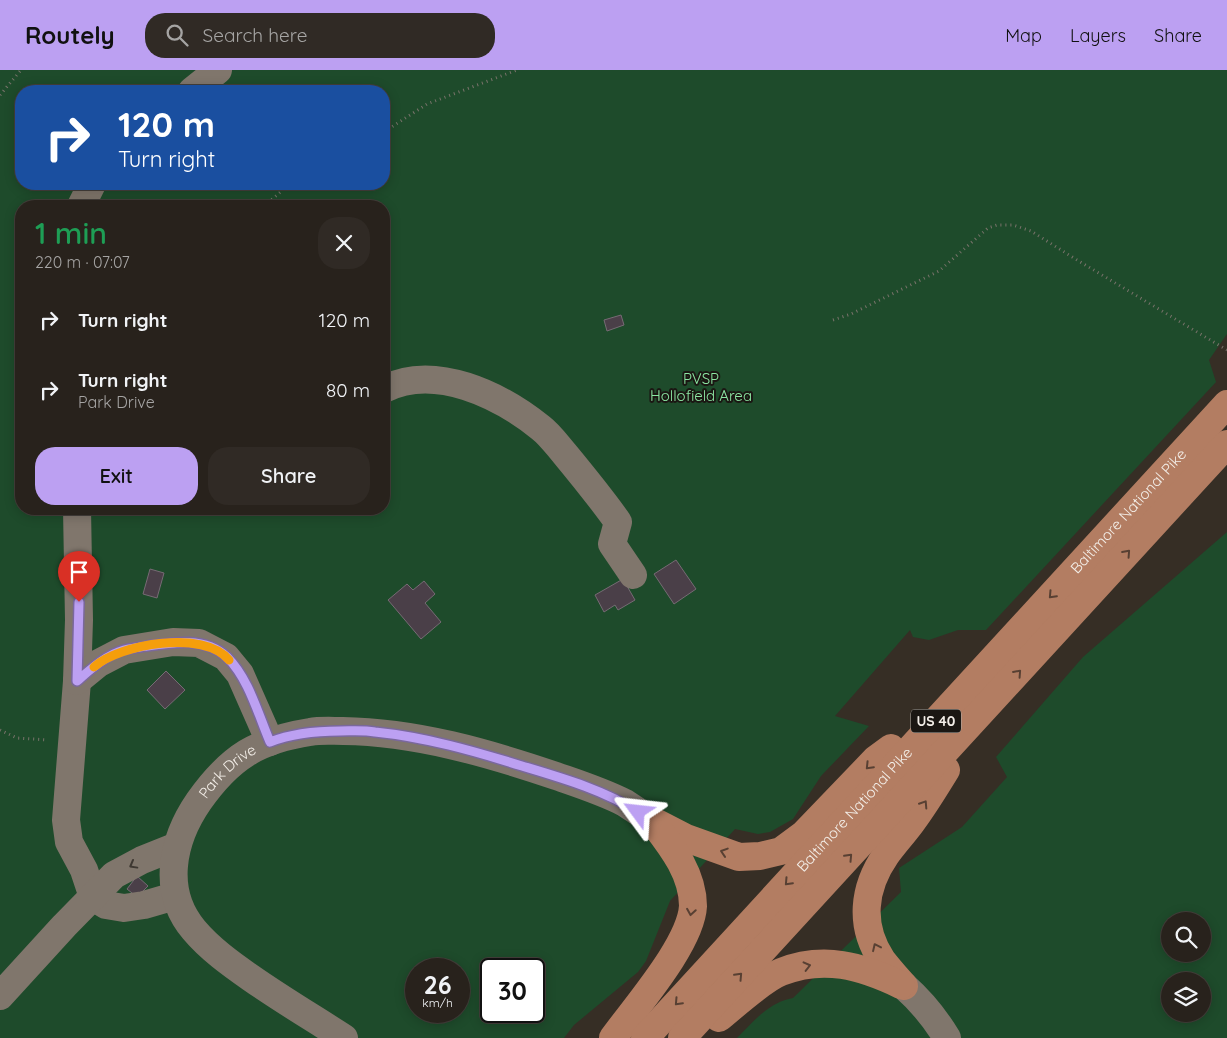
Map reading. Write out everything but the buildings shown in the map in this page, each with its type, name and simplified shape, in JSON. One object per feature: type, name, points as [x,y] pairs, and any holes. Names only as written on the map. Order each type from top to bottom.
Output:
[{"type":"main road","name":"Baltimore National Pike","points":[[645,1038],[1227,404]]},
{"type":"main road","name":"Baltimore National Pike","points":[[682,1038],[1227,444]]},
{"type":"main road","points":[[904,986],[881,958],[870,934],[866,918],[867,896],[874,874],[885,856],[913,821],[992,701]]},
{"type":"main road","points":[[653,821],[686,838],[739,856],[760,856],[780,851],[804,834],[876,758],[950,706]]},
{"type":"main road","points":[[613,1038],[666,967],[686,933],[692,906],[689,882],[676,852],[653,821]]},
{"type":"main road","points":[[694,1038],[780,972],[818,963],[848,965],[874,972],[904,986]]},
{"type":"street","points":[[199,85],[218,70]]},
{"type":"street","points":[[390,387],[400,383],[426,379],[458,383],[520,413],[543,429],[597,492],[618,522],[612,544],[633,575]]},
{"type":"street","points":[[77,515],[79,620],[77,681],[66,820],[69,842],[84,870],[93,897],[106,905],[124,908],[144,905],[175,896]]},
{"type":"street","points":[[77,681],[99,662],[124,650],[173,642],[199,643],[226,656],[240,674],[270,742]]},
{"type":"street","name":"Park Drive","points":[[344,1038],[276,996],[214,950],[194,930],[181,911],[175,896],[173,866],[177,846],[189,816],[211,784],[230,765],[254,747],[280,738],[313,731],[373,732],[423,740],[468,749],[586,787],[624,803],[653,821]]},
{"type":"street","points":[[0,996],[114,875],[142,860],[177,846]]},
{"type":"street","points":[[904,986],[935,1018],[947,1038]]},
{"type":"path","points":[[0,95],[21,70]]},
{"type":"path","points":[[390,128],[427,104],[517,70]]},
{"type":"path","points":[[271,200],[283,190]]},
{"type":"path","points":[[833,320],[851,314],[940,272],[988,228],[997,224],[1013,225],[1031,231],[1227,350]]},
{"type":"path","points":[[0,730],[17,738],[71,742]]},
{"type":"green space","name":"PVSP Hollofield Area","points":[[0,70],[1227,70],[1227,334],[1209,360],[1216,382],[986,630],[958,630],[929,640],[913,637],[910,630],[835,716],[869,726],[821,776],[793,819],[770,832],[758,834],[735,829],[670,901],[646,961],[638,972],[574,1025],[564,1038],[0,1038]]},
{"type":"green space","points":[[1227,532],[1227,1038],[737,1038],[755,1019],[769,1008],[784,1000],[793,998],[901,892],[899,868],[962,827],[1007,777],[996,757],[1083,657]]},
{"type":"slow traffic","points":[[94,667],[99,662],[124,650],[173,642],[199,643],[226,656],[229,660]]},
{"type":"route","points":[[79,602],[77,681],[99,662],[124,650],[173,642],[199,643],[226,656],[240,674],[270,742],[313,731],[373,732],[423,740],[468,749],[542,772],[586,787],[624,803],[638,812]]}]
